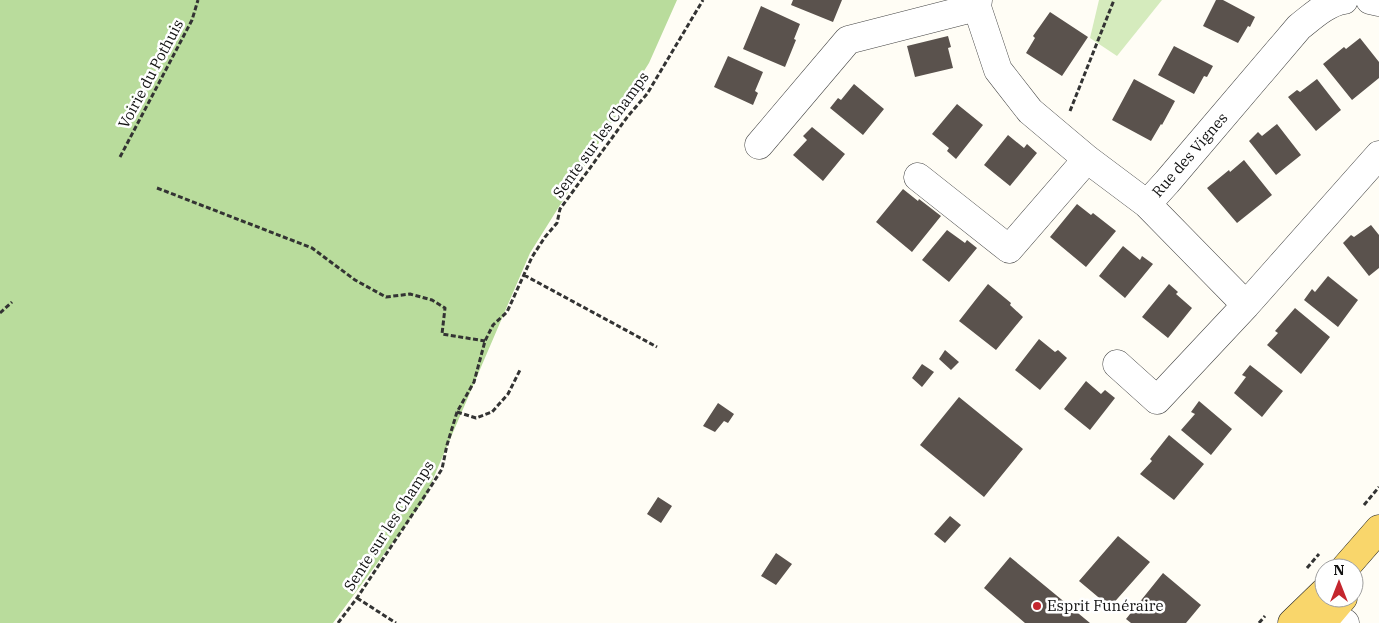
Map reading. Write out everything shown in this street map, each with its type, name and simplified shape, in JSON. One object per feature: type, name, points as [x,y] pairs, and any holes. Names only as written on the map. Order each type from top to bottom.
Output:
[{"type":"main road","points":[[1354,558],[1379,529]]},
{"type":"main road","points":[[1364,573],[1379,556]]},
{"type":"main road","points":[[1292,623],[1333,610]]},
{"type":"street","name":"Rue des Vignes","points":[[978,4],[998,70],[1030,111],[1087,159],[1147,204],[1299,28],[1321,10],[1337,1],[1344,0]]},
{"type":"street","points":[[1370,0],[1379,2]]},
{"type":"street","points":[[759,146],[848,40],[978,4]]},
{"type":"street","points":[[1117,364],[1157,400],[1246,305],[1379,154]]},
{"type":"street","points":[[918,177],[1009,249],[1087,159]]},
{"type":"street","points":[[1147,204],[1246,305]]},
{"type":"path","name":"Voirie du Pothuis","points":[[120,157],[192,20],[198,0]]},
{"type":"path","name":"Sente sur les Champs","points":[[338,623],[357,598],[442,469],[457,412],[474,382],[485,341],[493,325],[507,312],[532,257],[557,223],[560,209],[628,116],[647,94],[703,0]]},
{"type":"path","points":[[1070,111],[1114,0]]},
{"type":"path","points":[[157,188],[312,248],[355,280],[386,297],[410,294],[432,300],[445,308],[442,334],[485,341]]},
{"type":"path","points":[[524,275],[657,347]]},
{"type":"path","points":[[0,314],[12,302]]},
{"type":"path","points":[[457,412],[476,418],[492,412],[508,394],[520,370]]},
{"type":"path","points":[[357,598],[396,623]]},
{"type":"green space","points":[[0,0],[677,0],[649,63],[530,253],[424,500],[333,623],[0,623]]},
{"type":"green space","points":[[1099,0],[1162,0],[1117,56],[1090,38]]},
{"type":"building","points":[[793,0],[842,0],[833,22],[791,5]]},
{"type":"building","points":[[1216,0],[1223,0],[1255,17],[1238,43],[1203,26]]},
{"type":"building","points":[[761,6],[800,24],[785,67],[743,49]]},
{"type":"building","points":[[1050,12],[1088,37],[1062,76],[1026,53],[1035,38],[1033,36]]},
{"type":"building","points":[[948,36],[951,47],[948,48],[953,68],[915,77],[907,46]]},
{"type":"building","points":[[1360,38],[1379,62],[1379,78],[1352,100],[1323,64],[1344,47],[1346,49]]},
{"type":"building","points":[[1174,46],[1213,66],[1207,77],[1204,76],[1194,94],[1158,75]]},
{"type":"building","points":[[728,56],[763,72],[755,91],[758,93],[753,105],[714,87]]},
{"type":"building","points":[[1134,79],[1175,101],[1151,141],[1112,120]]},
{"type":"building","points":[[1317,79],[1341,110],[1316,131],[1288,97],[1297,90],[1300,92]]},
{"type":"building","points":[[854,84],[884,109],[863,135],[830,108],[838,98],[841,100]]},
{"type":"building","points":[[957,104],[983,125],[956,159],[947,151],[949,148],[932,134]]},
{"type":"building","points":[[1277,124],[1301,155],[1276,175],[1249,141],[1258,132],[1262,136]]},
{"type":"building","points":[[812,127],[845,154],[823,181],[793,155],[807,140],[803,136]]},
{"type":"building","points":[[1008,135],[1024,148],[1027,144],[1037,153],[1010,186],[984,165]]},
{"type":"building","points":[[1244,160],[1272,195],[1237,223],[1207,188]]},
{"type":"building","points":[[903,189],[941,216],[912,252],[876,222]]},
{"type":"building","points":[[1077,204],[1091,215],[1093,213],[1116,231],[1086,267],[1050,237]]},
{"type":"building","points":[[1371,225],[1379,235],[1379,268],[1369,276],[1343,243],[1351,235],[1354,237]]},
{"type":"building","points":[[947,230],[965,243],[967,240],[977,248],[949,282],[922,260]]},
{"type":"building","points":[[1123,246],[1140,260],[1142,256],[1153,264],[1125,298],[1099,276]]},
{"type":"building","points":[[1328,276],[1358,300],[1338,327],[1304,300],[1312,289],[1315,292]]},
{"type":"building","points":[[988,284],[1011,303],[1010,305],[1023,317],[996,350],[959,321]]},
{"type":"building","points":[[1169,284],[1178,292],[1176,294],[1192,308],[1168,338],[1142,317]]},
{"type":"building","points":[[1295,308],[1330,337],[1301,374],[1267,345],[1278,333],[1275,331]]},
{"type":"building","points":[[1039,339],[1055,352],[1058,350],[1067,358],[1040,390],[1015,370]]},
{"type":"building","points":[[945,350],[959,362],[951,370],[939,359]]},
{"type":"building","points":[[922,364],[934,372],[922,387],[912,378]]},
{"type":"building","points":[[1250,365],[1283,391],[1262,417],[1234,393],[1246,377],[1242,375]]},
{"type":"building","points":[[1086,381],[1101,394],[1105,390],[1115,398],[1090,430],[1064,409]]},
{"type":"building","points":[[959,397],[1023,449],[984,497],[920,445]]},
{"type":"building","points":[[1199,401],[1232,429],[1211,455],[1181,430],[1195,414],[1191,412]]},
{"type":"building","points":[[718,403],[734,414],[728,423],[724,421],[715,432],[703,426]]},
{"type":"building","points":[[1169,435],[1204,464],[1174,500],[1140,474],[1152,461],[1150,459]]},
{"type":"building","points":[[658,497],[672,506],[661,523],[647,514]]},
{"type":"building","points":[[950,516],[961,525],[945,543],[934,534]]},
{"type":"building","points":[[1118,536],[1150,562],[1110,607],[1079,581]]},
{"type":"building","points":[[776,553],[792,564],[776,585],[761,576]]},
{"type":"building","name":"Esprit Funéraire","points":[[1010,557],[1090,623],[1025,623],[984,588]]},
{"type":"building","points":[[1163,573],[1201,605],[1186,623],[1131,623],[1126,619]]},
{"type":"place","name":"Esprit Funéraire","points":[[1037,606]]}]
